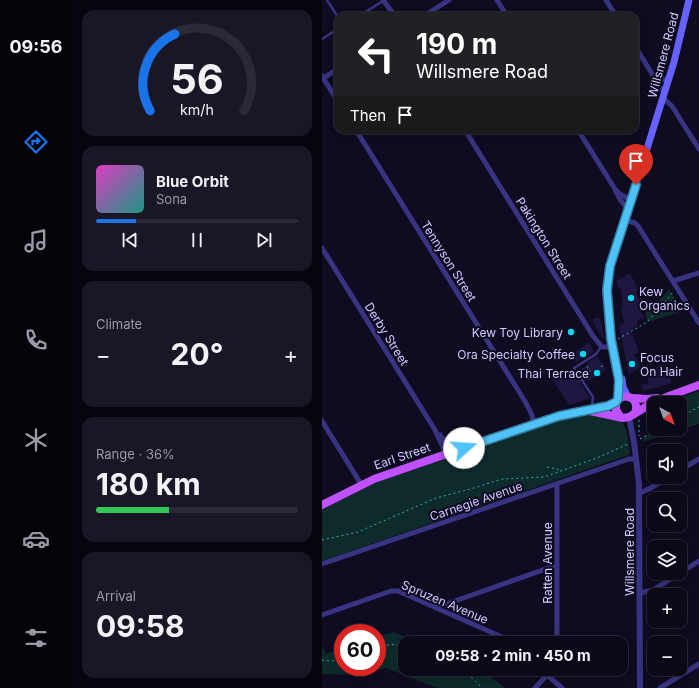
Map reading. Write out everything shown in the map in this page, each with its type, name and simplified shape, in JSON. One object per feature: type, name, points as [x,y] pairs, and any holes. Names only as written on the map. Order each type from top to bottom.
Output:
[{"type":"main road","name":"Willsmere Road","points":[[617,401],[619,380],[610,324],[607,295],[608,274],[680,42],[688,0]]},
{"type":"main road","name":"Willsmere Road","points":[[614,343],[622,370],[622,383],[630,397]]},
{"type":"main road","points":[[669,396],[699,385]]},
{"type":"main road","points":[[647,399],[624,396],[617,401],[616,410],[623,418],[647,407]]},
{"type":"main road","points":[[630,397],[636,405],[632,415]]},
{"type":"main road","name":"Earl Street","points":[[322,505],[362,484],[448,453],[536,423],[571,413],[608,406],[617,401]]},
{"type":"main road","name":"Earl Street","points":[[589,410],[620,416]]},
{"type":"street","points":[[383,0],[391,12]]},
{"type":"street","points":[[430,12],[449,0]]},
{"type":"street","points":[[497,0],[504,12]]},
{"type":"street","points":[[606,0],[614,12]]},
{"type":"street","points":[[639,52],[654,76],[655,82],[663,95],[672,106],[699,149]]},
{"type":"street","points":[[334,71],[322,78],[334,96]]},
{"type":"street","points":[[654,76],[660,80],[668,80]]},
{"type":"street","name":"Tennyson Street","points":[[358,134],[526,403],[536,415],[536,423]]},
{"type":"street","name":"Pakington Street","points":[[467,134],[591,333],[602,347]]},
{"type":"street","points":[[581,134],[615,189],[620,194],[631,200]]},
{"type":"street","points":[[615,189],[618,198],[628,210]]},
{"type":"street","points":[[625,220],[635,223],[638,226],[699,323]]},
{"type":"street","name":"Derby Street","points":[[322,248],[435,430],[447,444],[448,453]]},
{"type":"street","points":[[673,281],[699,273]]},
{"type":"street","points":[[602,347],[614,343]]},
{"type":"street","name":"Willsmere Road","points":[[632,415],[640,493],[640,688]]},
{"type":"street","points":[[322,421],[362,484]]},
{"type":"street","name":"Carnegie Avenue","points":[[322,564],[629,459],[636,458]]},
{"type":"street","points":[[687,466],[699,459]]},
{"type":"street","name":"Ratten Avenue","points":[[557,484],[557,636]]},
{"type":"street","points":[[640,493],[657,484]]},
{"type":"street","points":[[640,592],[653,590],[699,561]]},
{"type":"street","points":[[435,608],[557,565]]},
{"type":"street","name":"Spruzen Avenue","points":[[323,614],[394,591],[402,592],[500,636]]},
{"type":"street","points":[[660,688],[699,664]]},
{"type":"street","points":[[535,688],[548,676],[562,688]]},
{"type":"lane","points":[[327,0],[335,12]]},
{"type":"lane","points":[[365,12],[383,0]]},
{"type":"lane","points":[[322,40],[334,32]]},
{"type":"lane","points":[[589,410],[593,397],[574,368],[596,354],[602,347]]},
{"type":"path","points":[[614,343],[647,322],[677,287]]},
{"type":"path","points":[[584,362],[591,373],[604,365]]},
{"type":"path","points":[[687,413],[699,407]]},
{"type":"path","points":[[322,540],[358,532],[436,498],[474,488],[502,478],[538,479],[634,442],[647,435]]},
{"type":"path","points":[[547,467],[557,468],[561,471]]},
{"type":"path","points":[[386,646],[395,644],[398,645]]},
{"type":"path","points":[[322,660],[334,661]]},
{"type":"path","points":[[470,676],[482,688]]},
{"type":"green space","points":[[669,289],[683,311],[648,322],[645,313],[658,302]]},
{"type":"green space","points":[[699,391],[699,424],[687,428],[687,396],[683,396]]},
{"type":"green space","points":[[598,415],[620,420],[625,427],[630,452],[629,455],[322,561],[322,509],[369,485],[542,425],[574,416]]},
{"type":"green space","points":[[647,435],[662,436],[643,442],[644,437]]},
{"type":"green space","points":[[393,632],[403,636],[398,636],[398,673],[386,668],[386,634]]},
{"type":"green space","points":[[322,646],[326,654],[334,651],[334,674],[322,674]]},
{"type":"green space","points":[[406,676],[490,676],[505,688],[437,688]]},
{"type":"building","points":[[630,273],[638,289],[636,290],[636,293],[640,300],[643,299],[647,306],[640,310],[644,317],[636,322],[638,325],[630,331],[639,352],[634,355],[641,366],[629,374],[619,326],[624,323],[621,307],[623,306],[622,297],[620,288],[616,281]]},
{"type":"building","points":[[598,317],[601,322],[605,342],[592,321]]},
{"type":"building","name":"Ora Specialty Coffee","points":[[588,343],[594,352],[576,362],[571,355]]},
{"type":"building","points":[[597,356],[606,370],[587,382],[580,372],[588,365],[587,363]]},
{"type":"building","points":[[664,365],[667,378],[670,377],[672,383],[643,391],[641,385],[649,383],[646,371]]},
{"type":"building","points":[[571,368],[590,398],[569,405],[553,380]]},
{"type":"place","name":"Kew Organics","points":[[631,298]]},
{"type":"place","name":"Kew Toy Library","points":[[571,332]]},
{"type":"place","name":"Ora Specialty Coffee","points":[[583,354]]},
{"type":"place","name":"Focus On Hair","points":[[632,364]]},
{"type":"place","name":"Thai Terrace","points":[[597,373]]},
{"type":"route","points":[[464,448],[548,419],[608,406],[616,402],[618,399],[618,368],[611,339],[607,300],[608,274],[636,185]]}]
